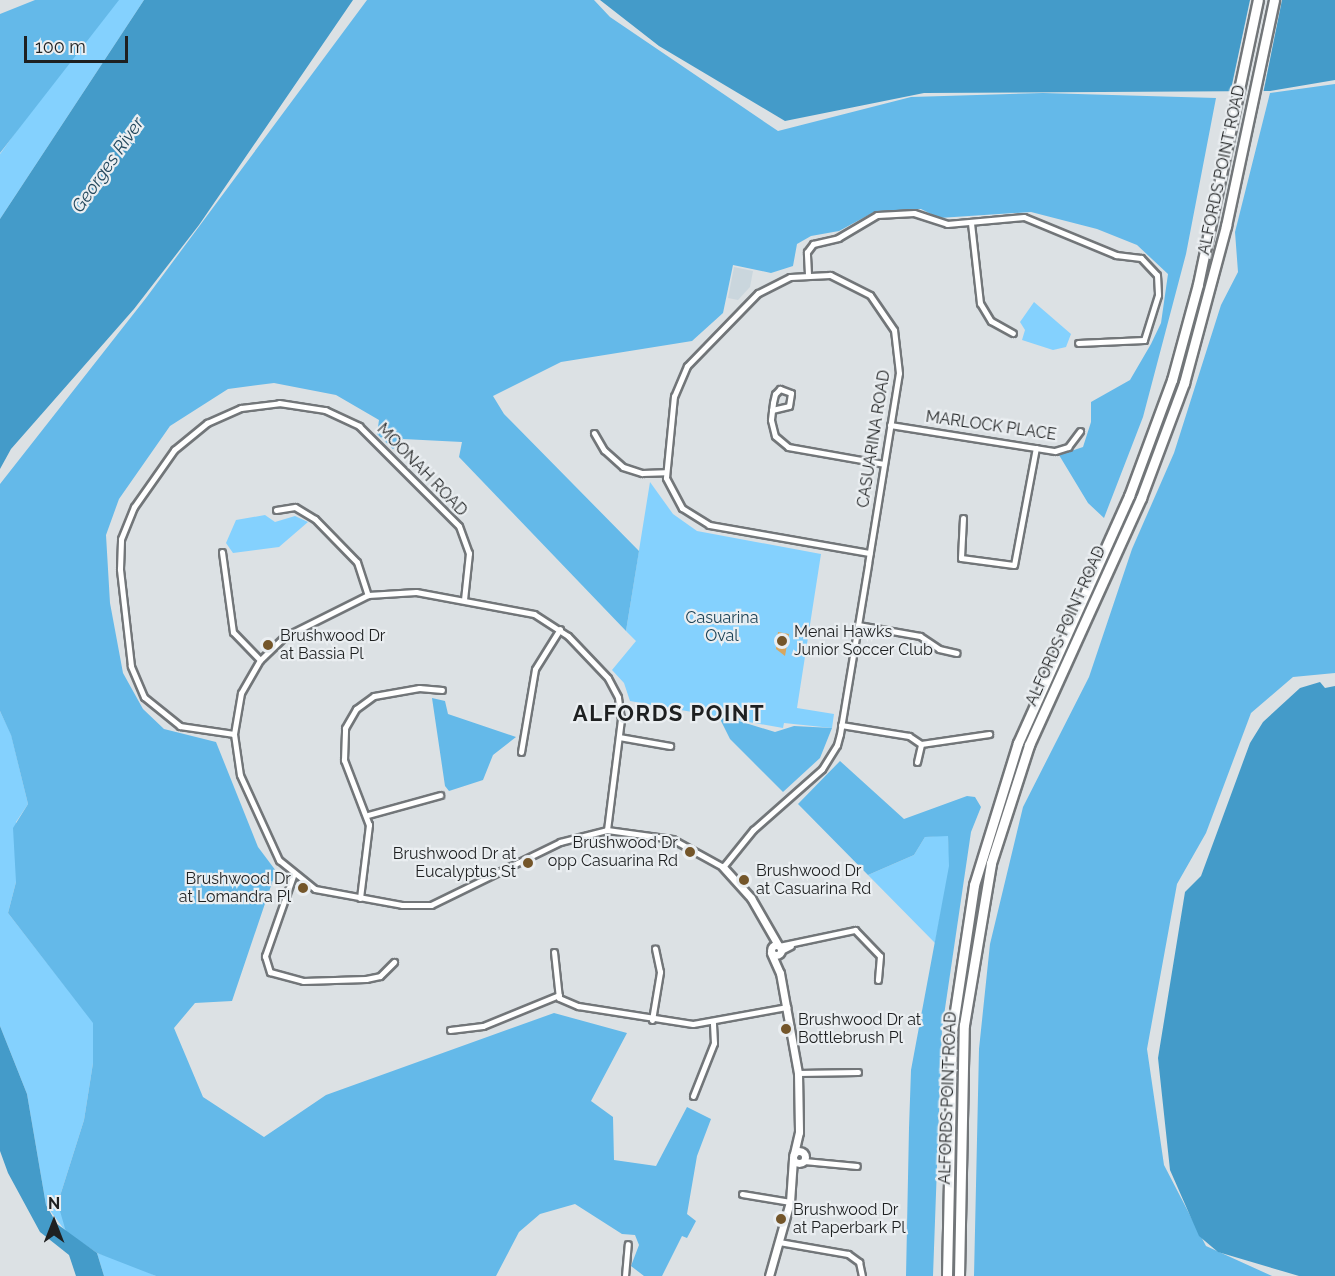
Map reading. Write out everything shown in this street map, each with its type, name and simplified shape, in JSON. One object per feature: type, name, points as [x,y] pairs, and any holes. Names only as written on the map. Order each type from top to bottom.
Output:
[{"type":"highway","name":"ALFORDS POINT ROAD","points":[[947,1276],[952,1031],[963,941],[980,861],[1017,743],[1156,428],[1186,332],[1258,0]]},
{"type":"highway","name":"ALFORDS POINT ROAD","points":[[959,1276],[964,1025],[991,863],[1029,745],[1163,442],[1198,337],[1226,226],[1274,0]]},
{"type":"street","points":[[808,274],[807,252],[813,244],[838,238],[874,216],[914,213],[938,224],[1024,217],[1150,264],[1159,289],[1147,338],[1131,344],[1078,343]]},
{"type":"street","points":[[971,223],[980,303],[991,321],[1013,333]]},
{"type":"street","name":"CASUARINA ROAD","points":[[664,472],[674,396],[687,366],[758,293],[782,279],[808,274],[855,284],[877,301],[891,322],[900,359],[841,725],[827,764],[753,830],[723,867]]},
{"type":"street","points":[[772,410],[789,406],[790,393],[777,391],[772,410],[773,431],[788,447],[884,464]]},
{"type":"street","name":"MOONAH ROAD","points":[[234,734],[180,726],[144,697],[131,666],[120,578],[121,539],[134,507],[174,450],[207,423],[241,408],[279,403],[325,410],[359,426],[459,526],[469,553],[464,600]]},
{"type":"street","name":"MARLOCK PLACE","points":[[891,425],[1036,448],[1064,449],[1080,432]]},
{"type":"street","points":[[594,433],[604,450],[623,467],[642,473],[664,472],[677,503],[701,522],[870,553]]},
{"type":"street","points":[[963,518],[961,558],[1014,565],[1036,448]]},
{"type":"street","points":[[276,510],[295,507],[315,519],[357,562],[368,595]]},
{"type":"street","points":[[222,552],[232,632],[260,660]]},
{"type":"street","points":[[607,830],[621,711],[615,690],[560,629],[527,612],[405,591],[368,595],[291,632],[260,660],[241,693],[234,734],[243,783],[279,860],[293,876],[315,889],[411,906],[440,903],[560,842],[607,830],[647,832],[683,842],[723,867],[751,898],[777,949],[798,1073],[799,1132],[803,1158],[794,1180],[769,1276]]},
{"type":"street","points":[[858,625],[920,636],[934,647],[957,653]]},
{"type":"street","points":[[521,752],[535,669],[560,629]]},
{"type":"street","points":[[360,898],[368,815],[342,754],[347,722],[364,702],[384,693],[442,690]]},
{"type":"street","points":[[841,725],[909,736],[921,744],[989,734]]},
{"type":"street","points":[[619,737],[670,746]]},
{"type":"street","points":[[917,762],[921,744]]},
{"type":"street","points":[[368,815],[440,795]]},
{"type":"street","points":[[293,876],[265,956],[270,972],[303,981],[366,979],[380,976],[394,962]]},
{"type":"street","points":[[777,949],[855,930],[880,956],[878,980]]},
{"type":"street","points":[[652,1020],[660,972],[655,948]]},
{"type":"street","points":[[554,952],[559,995]]},
{"type":"street","points":[[559,995],[578,1006],[652,1020],[713,1022],[786,1007]]},
{"type":"street","points":[[450,1030],[483,1026],[559,995]]},
{"type":"street","points":[[693,1096],[714,1043],[713,1022]]},
{"type":"street","points":[[798,1073],[858,1072]]},
{"type":"street","points":[[794,1180],[793,1157],[799,1132]]},
{"type":"street","points":[[793,1157],[857,1166]]},
{"type":"street","points":[[742,1194],[790,1202]]},
{"type":"street","points":[[779,1242],[852,1256],[862,1276]]},
{"type":"street","points":[[625,1276],[628,1244]]},
{"type":"shaded area","points":[[35,0],[119,0],[0,153],[0,14]]},
{"type":"shaded area","points":[[367,0],[594,0],[610,17],[778,131],[911,97],[1043,93],[1216,98],[1186,254],[1143,417],[1104,518],[1088,503],[1059,455],[1083,447],[1091,422],[1091,402],[1130,380],[1161,323],[1168,274],[1137,245],[1097,229],[1031,212],[939,218],[921,209],[876,211],[839,231],[811,236],[797,244],[793,266],[771,273],[733,265],[723,313],[692,341],[561,362],[493,396],[504,414],[639,551],[626,631],[459,457],[462,442],[403,439],[393,449],[377,434],[379,420],[336,395],[274,383],[228,389],[170,426],[119,499],[106,535],[110,603],[123,673],[143,709],[164,729],[216,742],[258,847],[276,871],[232,1001],[195,1003],[174,1028],[203,1097],[264,1137],[326,1095],[554,1013],[627,1033],[591,1101],[613,1117],[614,1160],[656,1166],[687,1107],[711,1119],[697,1156],[687,1214],[696,1221],[687,1238],[682,1236],[662,1276],[644,1276],[631,1266],[639,1245],[635,1235],[622,1234],[575,1204],[540,1214],[519,1232],[496,1276],[156,1276],[97,1253],[66,1232],[60,1211],[60,1196],[84,1120],[93,1063],[93,1023],[8,913],[16,882],[13,828],[28,804],[11,735],[0,711],[0,484],[146,298]]},
{"type":"shaded area","points":[[1335,84],[1335,673],[1293,677],[1251,713],[1206,833],[1177,884],[1147,1049],[1164,1165],[1206,1246],[1272,1276],[974,1276],[979,1049],[990,944],[1023,807],[1089,677],[1132,549],[1174,453],[1221,305],[1238,272],[1235,232],[1270,93]]},
{"type":"shaded area","points":[[734,267],[753,271],[750,287],[738,300],[728,298]]},
{"type":"shaded area","points":[[432,698],[445,701],[448,714],[516,737],[493,755],[483,780],[449,791],[445,786]]},
{"type":"shaded area","points":[[726,717],[775,732],[794,726],[832,728],[820,758],[783,792],[730,739],[720,719]]},
{"type":"shaded area","points":[[840,761],[904,819],[967,796],[975,797],[981,807],[971,832],[942,1029],[933,1276],[906,1276],[909,1128],[911,1070],[949,866],[948,836],[925,837],[914,855],[868,875],[798,804]]},
{"type":"green space","points":[[110,0],[144,0],[0,219],[0,154]]},
{"type":"green space","points":[[1034,302],[1071,334],[1066,347],[1053,350],[1022,340],[1025,330],[1020,322]]},
{"type":"green space","name":"Casuarina Oval","points":[[650,482],[673,514],[697,531],[821,554],[797,708],[834,714],[832,728],[784,723],[783,728],[630,701],[624,683],[612,670],[636,641],[626,631]]},
{"type":"green space","points":[[265,515],[275,522],[295,516],[308,522],[279,547],[233,553],[226,543],[236,520]]},
{"type":"green space","points":[[0,711],[11,734],[28,804],[16,822],[16,882],[8,913],[93,1022],[93,1063],[84,1120],[60,1196],[66,1232],[46,1205],[27,1094],[0,1026]]},
{"type":"green space","points":[[948,835],[950,866],[935,943],[868,875],[914,855],[925,837]]},
{"type":"green space","points":[[97,1253],[123,1261],[156,1276],[104,1276]]},
{"type":"water","name":"Georges River","points":[[144,0],[353,0],[199,225],[134,309],[11,449],[0,469],[0,219]]},
{"type":"water","points":[[600,0],[1335,0],[1335,80],[1270,91],[924,93],[785,121],[659,46]]},
{"type":"water","points":[[1320,682],[1325,688],[1335,686],[1335,1276],[1299,1276],[1218,1252],[1199,1236],[1170,1170],[1158,1058],[1185,892],[1201,876],[1250,743],[1263,722],[1300,688]]},
{"type":"water","points":[[0,1026],[27,1094],[46,1205],[57,1224],[97,1253],[104,1276],[76,1276],[69,1255],[40,1232],[8,1173],[0,1151]]},
{"type":"pier","points":[[1250,0],[1282,0],[1263,94],[1230,94]]},
{"type":"building","name":"Menai Hawks Junior Soccer Club","points":[[778,632],[789,634],[785,656],[776,649]]},
{"type":"place","name":"Menai Hawks Junior Soccer Club","points":[[782,641]]},
{"type":"place","name":"Brushwood Dr at Bassia Pl","points":[[268,645]]},
{"type":"place","name":"Brushwood Dr opp Casuarina Rd","points":[[690,852]]},
{"type":"place","name":"Brushwood Dr at Eucalyptus St","points":[[528,863]]},
{"type":"place","name":"Brushwood Dr at Casuarina Rd","points":[[744,880]]},
{"type":"place","name":"Brushwood Dr at Lomandra Pl","points":[[303,888]]},
{"type":"place","name":"Brushwood Dr at Bottlebrush Pl","points":[[786,1029]]},
{"type":"place","name":"Brushwood Dr at Paperbark Pl","points":[[781,1219]]},
{"type":"district","name":"ALFORDS POINT","points":[[669,714]]}]
